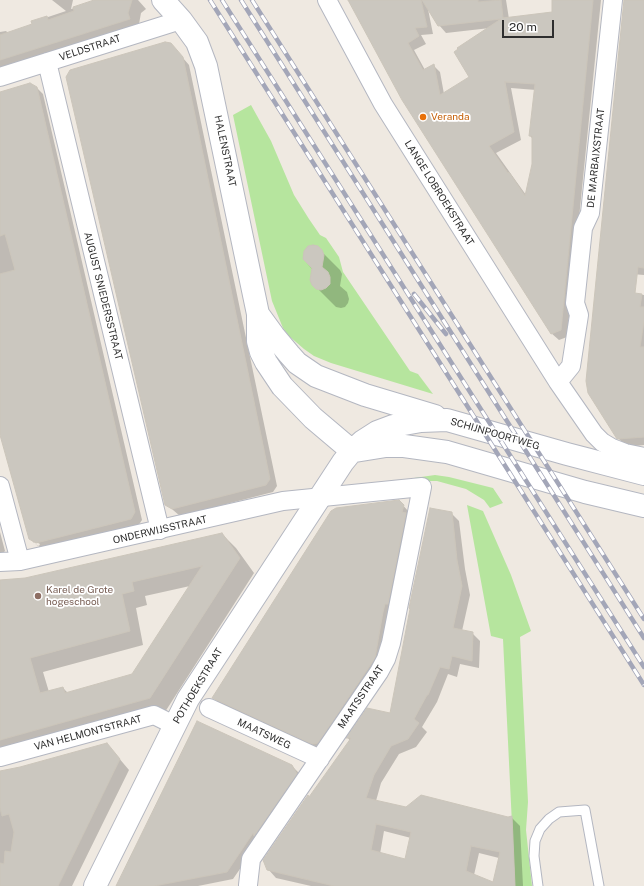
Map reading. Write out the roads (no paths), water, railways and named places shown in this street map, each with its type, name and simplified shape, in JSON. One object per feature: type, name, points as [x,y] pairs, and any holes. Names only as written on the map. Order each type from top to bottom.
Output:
[{"type":"street","name":"HALENSTRAAT","points":[[163,0],[181,20],[197,42],[206,66],[258,314],[258,342],[266,362],[282,386],[313,418],[352,451]]},
{"type":"street","name":"LANGE LOBROEKSTRAAT","points":[[326,0],[383,104],[558,382]]},
{"type":"street","name":"DE MARBAIXSTRAAT","points":[[558,382],[571,366],[579,315],[575,303],[583,228],[590,213],[613,0]]},
{"type":"street","name":"VELDSTRAAT","points":[[0,77],[181,20]]},
{"type":"street","name":"AUGUST SNIEDERSSTRAAT","points":[[47,62],[160,530]]},
{"type":"street","name":"HALENSTRAAT","points":[[258,314],[297,363],[316,376],[365,395],[447,420]]},
{"type":"street","points":[[558,382],[594,434],[602,442],[625,454],[644,457]]},
{"type":"street","name":"SCHIJNPOORTWEG","points":[[320,498],[342,462],[363,441],[377,432],[387,428],[421,421],[447,420],[644,474]]},
{"type":"street","points":[[352,451],[386,446],[404,446],[440,451],[469,457],[585,492],[644,506]]},
{"type":"street","points":[[0,486],[20,561]]},
{"type":"street","name":"MAATSSTRAAT","points":[[248,886],[251,859],[379,672],[386,659],[422,487],[320,498]]},
{"type":"street","name":"ONDERWIJSSTRAAT","points":[[0,562],[20,561],[284,501],[320,498]]},
{"type":"street","name":"POTHOEKSTRAAT","points":[[95,886],[188,699],[320,498]]},
{"type":"street","name":"MAATSWEG","points":[[208,708],[320,759]]},
{"type":"street","name":"VAN HELMONTSTRAAT","points":[[0,757],[154,715],[174,725]]},
{"type":"lane","points":[[538,886],[534,856],[535,841],[540,829],[549,819],[559,812],[585,810],[599,886]]},
{"type":"railway","points":[[210,0],[644,685]]},
{"type":"railway","points":[[222,0],[644,667]]},
{"type":"railway","points":[[241,0],[644,638]]},
{"type":"railway","points":[[252,0],[644,619]]},
{"type":"railway","points":[[414,294],[446,334]]},
{"type":"place","name":"Veranda","points":[[423,117]]},
{"type":"place","name":"Karel de Grote hogeschool","points":[[38,596]]}]
